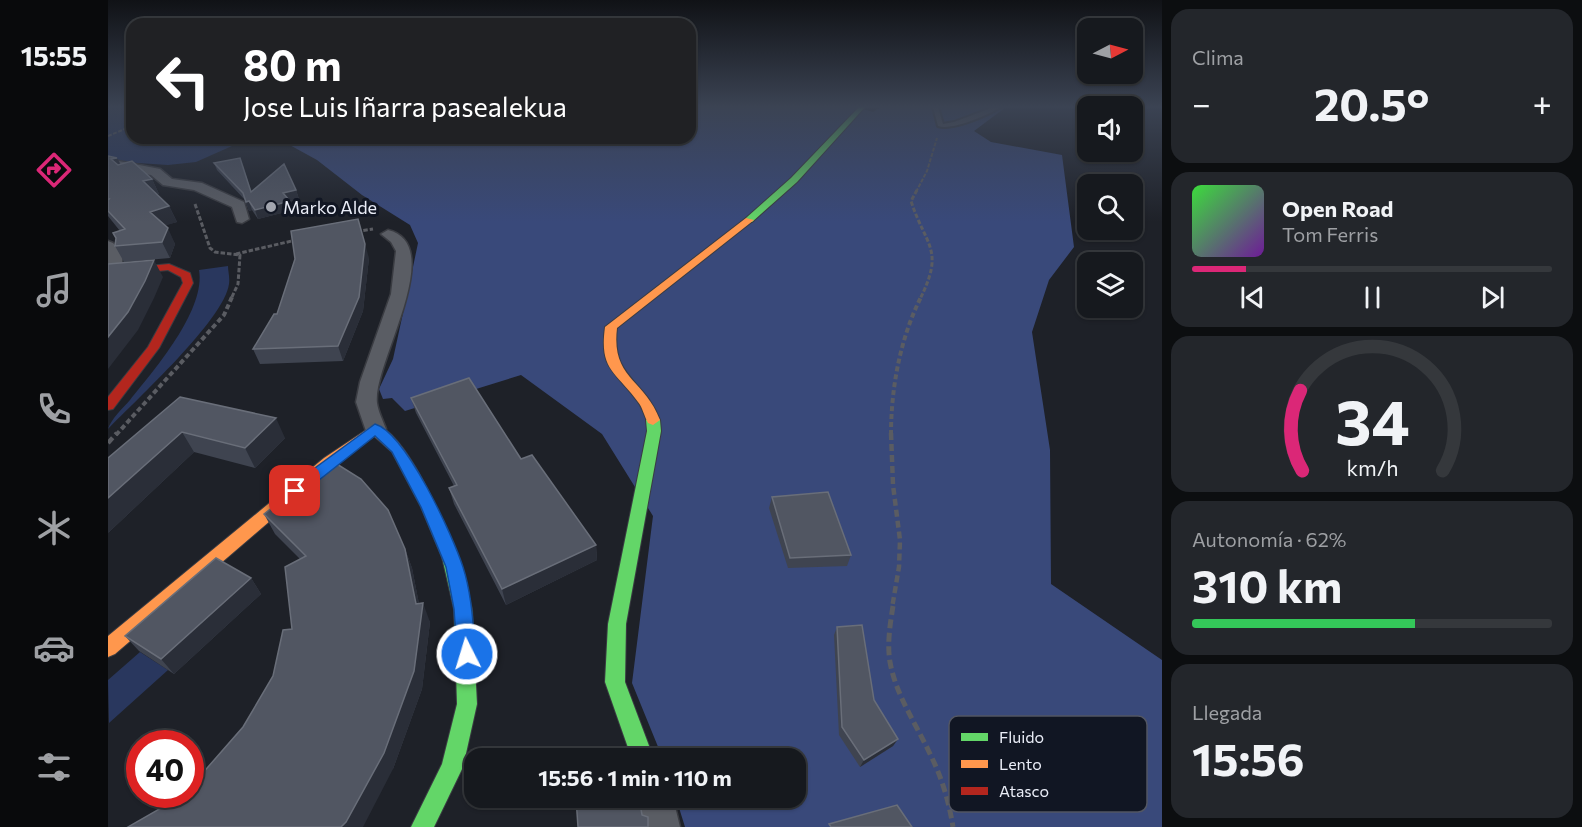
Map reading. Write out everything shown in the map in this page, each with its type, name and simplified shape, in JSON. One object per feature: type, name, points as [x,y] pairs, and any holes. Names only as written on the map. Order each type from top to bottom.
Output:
[{"type":"street","points":[[639,748],[615,682],[617,624],[654,431],[654,417],[611,363],[607,344],[611,327],[767,206],[827,146]]},
{"type":"street","points":[[108,163],[142,168],[155,172],[172,183],[197,186],[239,205],[242,219]]},
{"type":"street","points":[[388,234],[397,239],[404,251],[399,294],[370,382],[366,402],[375,429],[397,449],[429,507],[454,567],[463,609],[467,704],[452,767],[422,827]]},
{"type":"street","points":[[108,246],[115,254],[111,273],[152,268],[178,270],[186,275],[188,283],[165,333],[133,378],[108,406]]},
{"type":"street","points":[[108,648],[329,462],[375,429]]},
{"type":"street","points":[[658,808],[662,827]]},
{"type":"path","points":[[935,146],[929,168],[911,201],[917,220],[932,248],[934,258],[925,290],[911,322],[894,385],[891,430],[892,478],[900,538],[900,573],[892,610],[889,650],[896,681],[914,726],[941,778],[949,811]]},
{"type":"path","points":[[236,254],[243,250],[301,239]]},
{"type":"path","points":[[949,812],[953,827]]},
{"type":"shaded area","points":[[108,146],[233,146],[196,162],[168,165],[108,161]]},
{"type":"shaded area","points":[[291,146],[1011,146],[1062,155],[1074,247],[1049,280],[1032,332],[1050,450],[1051,584],[1162,660],[1162,827],[685,827],[679,808],[806,808],[806,748],[659,748],[632,683],[653,516],[602,434],[521,375],[405,411],[392,398],[383,399],[379,389],[393,359],[418,243],[410,225],[362,195],[317,160]]},
{"type":"shaded area","points":[[228,266],[229,284],[224,299],[212,318],[177,359],[108,429],[114,418],[164,356],[187,321],[199,286],[199,270]]},
{"type":"shaded area","points":[[140,652],[168,670],[109,723],[108,680]]},
{"type":"building","points":[[108,156],[117,158],[111,159],[118,165],[132,161],[152,179],[143,181],[169,206],[150,212],[168,228],[162,242],[115,246],[116,238],[113,233],[125,229],[108,211]]},
{"type":"building","points":[[240,158],[251,192],[284,164],[296,190],[283,193],[290,201],[255,210],[249,201],[246,202],[243,193],[214,163]]},
{"type":"building","points":[[358,219],[365,244],[359,297],[338,346],[253,349],[274,314],[277,314],[295,259],[291,231]]},
{"type":"building","points":[[154,260],[128,312],[108,337],[108,264]]},
{"type":"building","points":[[469,378],[521,459],[532,455],[596,545],[502,589],[449,488],[457,485],[411,398]]},
{"type":"building","points":[[180,397],[276,418],[245,448],[182,432],[108,498],[108,458]]},
{"type":"building","points":[[332,461],[361,479],[388,510],[405,549],[416,604],[423,603],[414,671],[384,753],[346,822],[341,827],[128,827],[161,808],[204,808],[204,772],[243,727],[273,676],[283,630],[292,629],[285,567],[306,556],[264,514]]},
{"type":"building","points":[[828,492],[851,555],[790,558],[772,497]]},
{"type":"building","points":[[216,558],[251,578],[161,659],[125,636]]},
{"type":"building","points":[[862,625],[874,700],[898,739],[864,760],[842,727],[837,627]]},
{"type":"building","points":[[897,805],[912,827],[831,827],[829,824]]},
{"type":"building","points":[[577,808],[641,808],[642,815],[648,817],[648,827],[578,827]]},
{"type":"traffic: fast","points":[[749,220],[794,180],[827,146]]},
{"type":"traffic: fast","points":[[639,748],[615,682],[617,624],[654,431],[653,420]]},
{"type":"traffic: fast","points":[[422,827],[452,767],[467,704],[463,609],[450,557]]},
{"type":"traffic: slow","points":[[653,420],[641,396],[616,369],[611,358],[609,345],[611,327],[749,220]]},
{"type":"traffic: slow","points":[[108,648],[329,462],[375,429],[397,449],[429,507],[450,557]]},
{"type":"traffic: jam","points":[[108,273],[169,267],[186,275],[188,283],[153,348],[108,406]]},
{"type":"place","name":"Marko Alde","points":[[271,207]]},
{"type":"route","points":[[295,491],[329,462],[375,429],[397,449],[429,507],[454,567],[463,609],[467,654]]}]
